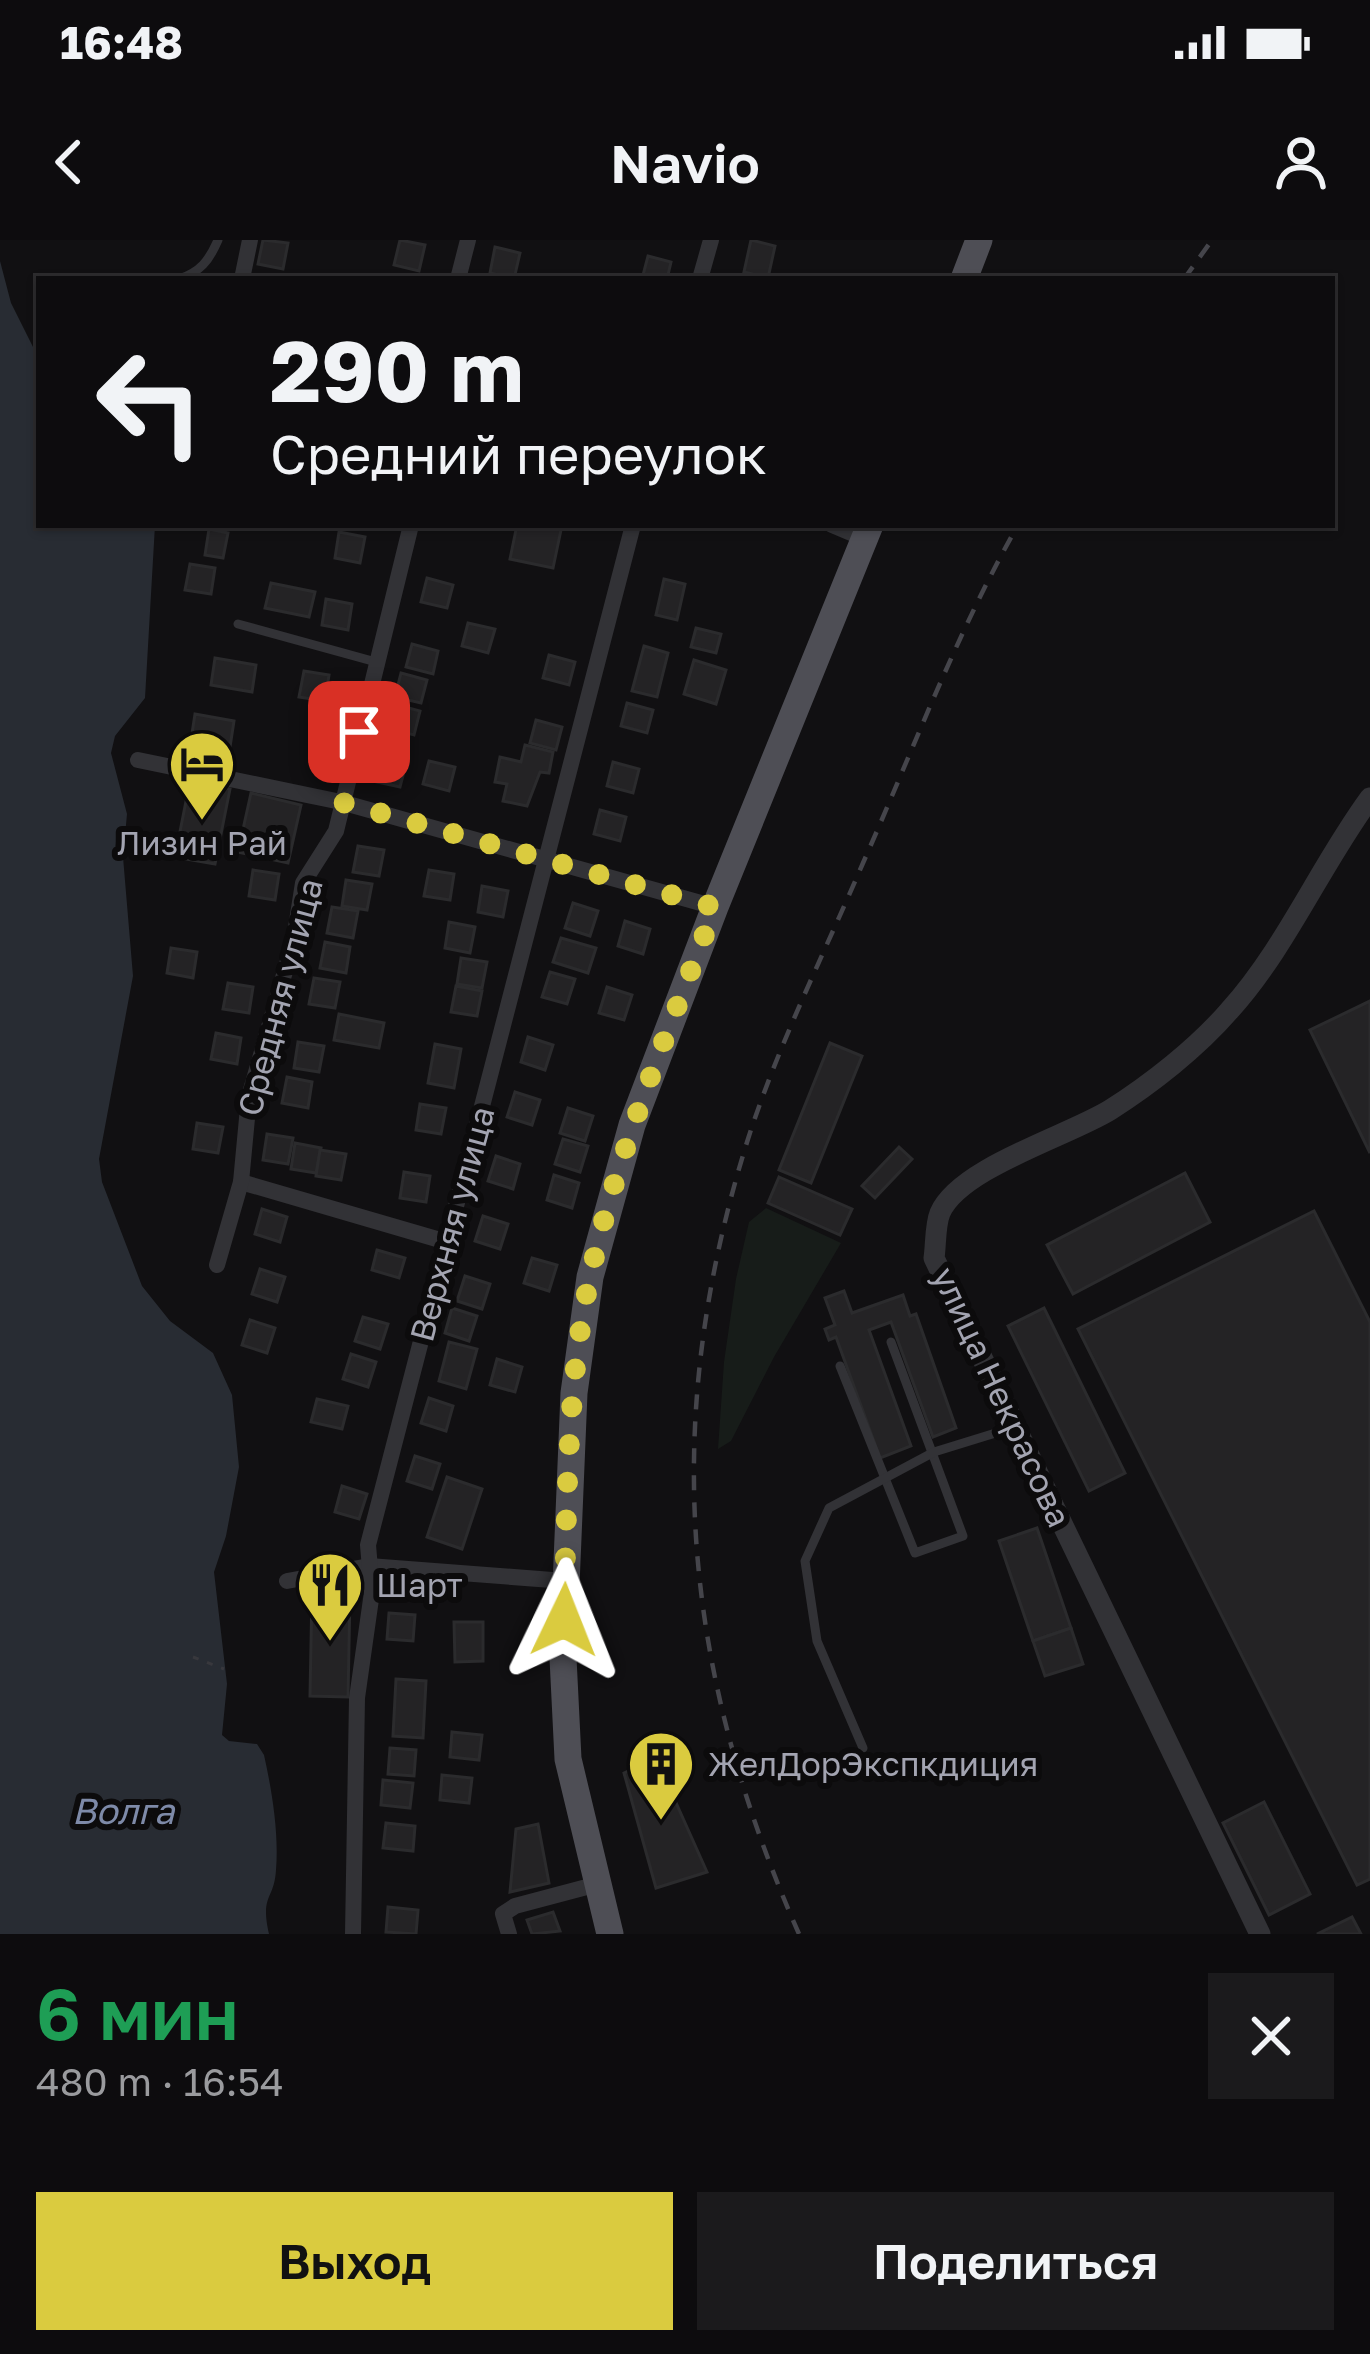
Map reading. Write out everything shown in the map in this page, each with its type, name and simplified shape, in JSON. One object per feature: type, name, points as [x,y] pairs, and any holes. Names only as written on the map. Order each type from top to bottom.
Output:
[{"type":"main road","points":[[965,276],[980,240]]},
{"type":"main road","points":[[610,1934],[568,1759],[562,1658],[574,1394],[590,1277],[632,1125],[867,532]]},
{"type":"street","points":[[243,276],[250,240]]},
{"type":"street","points":[[459,276],[468,240]]},
{"type":"street","points":[[701,276],[711,240]]},
{"type":"street","name":"Средняя улица","points":[[217,1265],[241,1182],[249,1097],[294,940],[303,883],[336,831],[410,528]]},
{"type":"street","name":"Верхняя улица","points":[[353,1934],[357,1698],[372,1592],[368,1545],[632,528]]},
{"type":"street","points":[[138,760],[341,802],[715,907]]},
{"type":"street","name":"улица Некрасова","points":[[1260,1934],[934,1258],[940,1212],[974,1177],[1109,1110],[1175,1061],[1229,1012],[1370,798]]},
{"type":"street","points":[[241,1182],[447,1242]]},
{"type":"street","points":[[287,1581],[369,1566],[565,1581]]},
{"type":"street","points":[[509,1934],[503,1914],[515,1906],[598,1885]]},
{"type":"lane","points":[[186,276],[212,256],[218,240]]},
{"type":"lane","points":[[238,624],[376,662]]},
{"type":"lane","points":[[840,1366],[915,1552],[963,1536],[892,1342]]},
{"type":"lane","points":[[862,1748],[817,1641],[805,1561],[829,1508],[934,1452],[1015,1427]]},
{"type":"path","points":[[193,1657],[224,1670]]},
{"type":"shaded area","points":[[766,1208],[841,1243],[731,1441],[718,1449],[736,1279],[749,1222]]},
{"type":"water","name":"Волга","points":[[0,261],[11,303],[36,353],[36,528],[155,528],[145,698],[115,736],[111,753],[127,814],[123,857],[133,976],[99,1159],[102,1182],[142,1286],[170,1321],[213,1353],[232,1395],[239,1467],[214,1572],[227,1684],[222,1735],[229,1741],[257,1744],[264,1755],[277,1841],[275,1880],[266,1911],[269,1934],[0,1934]]},
{"type":"building","points":[[263,240],[288,243],[283,269],[258,264]]},
{"type":"building","points":[[400,240],[425,245],[419,271],[394,265]]},
{"type":"building","points":[[751,240],[775,246],[768,276],[744,272]]},
{"type":"building","points":[[495,247],[520,253],[515,276],[490,273]]},
{"type":"building","points":[[648,256],[671,262],[668,276],[643,276]]},
{"type":"building","points":[[516,528],[561,528],[553,568],[510,559]]},
{"type":"building","points":[[209,529],[228,533],[223,558],[205,555]]},
{"type":"building","points":[[339,532],[365,537],[360,563],[335,558]]},
{"type":"building","points":[[190,564],[215,568],[211,594],[185,590]]},
{"type":"building","points":[[427,578],[453,585],[447,608],[421,602]]},
{"type":"building","points":[[664,579],[685,584],[677,620],[656,615]]},
{"type":"building","points":[[271,583],[315,592],[309,617],[265,608]]},
{"type":"building","points":[[326,599],[352,604],[348,630],[322,625]]},
{"type":"building","points":[[468,623],[495,629],[488,653],[462,646]]},
{"type":"building","points":[[696,628],[721,634],[716,653],[691,647]]},
{"type":"building","points":[[412,644],[438,651],[433,674],[406,667]]},
{"type":"building","points":[[644,646],[668,653],[657,697],[632,691]]},
{"type":"building","points":[[549,655],[575,662],[569,685],[543,678]]},
{"type":"building","points":[[215,658],[256,665],[252,692],[211,685]]},
{"type":"building","points":[[694,660],[726,670],[716,704],[684,694]]},
{"type":"building","points":[[304,671],[329,675],[325,701],[299,697]]},
{"type":"building","points":[[401,673],[427,680],[421,703],[395,697]]},
{"type":"building","points":[[627,703],[653,710],[647,733],[621,726]]},
{"type":"building","points":[[394,704],[420,711],[414,735],[388,728]]},
{"type":"building","points":[[195,714],[234,721],[230,747],[191,740]]},
{"type":"building","points":[[536,720],[562,727],[556,750],[530,743]]},
{"type":"building","points":[[525,745],[553,752],[549,773],[540,772],[527,806],[503,801],[507,784],[495,782],[500,757],[521,762]]},
{"type":"building","points":[[379,757],[406,764],[400,787],[373,781]]},
{"type":"building","points":[[429,761],[455,767],[449,791],[423,784]]},
{"type":"building","points":[[613,762],[639,769],[633,793],[607,786]]},
{"type":"building","name":"Лизин Рай","points":[[190,781],[230,789],[215,864],[175,857]]},
{"type":"building","points":[[251,793],[301,805],[288,863],[238,852]]},
{"type":"building","points":[[600,810],[626,817],[620,841],[594,834]]},
{"type":"building","points":[[358,846],[384,850],[379,876],[353,872]]},
{"type":"building","points":[[253,870],[279,874],[275,900],[249,896]]},
{"type":"building","points":[[429,870],[454,874],[450,900],[424,896]]},
{"type":"building","points":[[346,880],[372,884],[367,910],[342,906]]},
{"type":"building","points":[[482,886],[508,891],[503,917],[478,912]]},
{"type":"building","points":[[573,903],[598,911],[590,936],[565,928]]},
{"type":"building","points":[[332,907],[358,911],[353,938],[327,933]]},
{"type":"building","points":[[625,921],[650,929],[643,954],[618,946]]},
{"type":"building","points":[[449,922],[475,927],[470,953],[445,948]]},
{"type":"building","points":[[561,938],[596,948],[588,973],[553,962]]},
{"type":"building","points":[[325,942],[350,947],[346,973],[320,968]]},
{"type":"building","points":[[171,948],[197,952],[193,978],[167,973]]},
{"type":"building","points":[[461,958],[487,962],[482,988],[457,984]]},
{"type":"building","points":[[550,972],[575,979],[567,1004],[542,997]]},
{"type":"building","points":[[314,978],[340,982],[335,1008],[309,1004]]},
{"type":"building","points":[[228,983],[253,987],[249,1013],[223,1009]]},
{"type":"building","points":[[456,986],[482,991],[477,1016],[451,1012]]},
{"type":"building","points":[[607,987],[632,995],[624,1020],[599,1013]]},
{"type":"building","points":[[1370,1001],[1370,1153],[1310,1030]]},
{"type":"building","points":[[339,1014],[384,1023],[379,1048],[334,1040]]},
{"type":"building","points":[[216,1033],[241,1038],[237,1064],[211,1059]]},
{"type":"building","points":[[528,1037],[553,1045],[545,1070],[521,1062]]},
{"type":"building","points":[[298,1042],[324,1046],[319,1072],[294,1068]]},
{"type":"building","points":[[830,1043],[862,1056],[811,1183],[779,1170]]},
{"type":"building","points":[[435,1044],[461,1049],[454,1088],[428,1083]]},
{"type":"building","points":[[287,1077],[312,1082],[308,1108],[282,1103]]},
{"type":"building","points":[[515,1092],[540,1100],[532,1125],[507,1117]]},
{"type":"building","points":[[420,1104],[446,1108],[441,1134],[416,1130]]},
{"type":"building","points":[[568,1108],[593,1116],[585,1141],[560,1133]]},
{"type":"building","points":[[197,1123],[223,1127],[218,1153],[193,1149]]},
{"type":"building","points":[[267,1134],[293,1138],[288,1164],[263,1160]]},
{"type":"building","points":[[563,1139],[588,1146],[580,1172],[555,1164]]},
{"type":"building","points":[[295,1143],[321,1148],[316,1173],[291,1169]]},
{"type":"building","points":[[899,1147],[912,1159],[875,1198],[862,1186]]},
{"type":"building","points":[[320,1150],[346,1154],[341,1180],[316,1176]]},
{"type":"building","points":[[496,1156],[520,1164],[513,1189],[488,1181]]},
{"type":"building","points":[[404,1172],[430,1176],[426,1202],[400,1198]]},
{"type":"building","points":[[1185,1173],[1210,1222],[1073,1294],[1047,1245]]},
{"type":"building","points":[[554,1175],[579,1183],[572,1208],[547,1200]]},
{"type":"building","points":[[779,1177],[852,1209],[840,1235],[768,1203]]},
{"type":"building","points":[[262,1209],[287,1217],[280,1242],[255,1234]]},
{"type":"building","points":[[1314,1211],[1370,1322],[1370,1879],[1357,1885],[1078,1329]]},
{"type":"building","points":[[483,1216],[508,1224],[500,1249],[475,1241]]},
{"type":"building","points":[[377,1250],[405,1258],[399,1278],[372,1270]]},
{"type":"building","points":[[532,1258],[557,1265],[549,1291],[524,1283]]},
{"type":"building","points":[[260,1269],[285,1277],[277,1302],[252,1294]]},
{"type":"building","points":[[465,1276],[490,1284],[482,1309],[457,1301]]},
{"type":"building","points":[[844,1291],[852,1313],[903,1295],[910,1316],[916,1314],[956,1428],[933,1437],[891,1322],[869,1330],[911,1446],[880,1458],[836,1337],[829,1340],[825,1329],[835,1325],[825,1298]]},
{"type":"building","points":[[452,1308],[477,1316],[469,1341],[445,1333]]},
{"type":"building","points":[[1044,1308],[1125,1473],[1089,1491],[1008,1326]]},
{"type":"building","points":[[363,1317],[388,1324],[380,1349],[355,1341]]},
{"type":"building","points":[[250,1320],[275,1328],[267,1353],[242,1345]]},
{"type":"building","points":[[449,1342],[477,1349],[466,1389],[439,1381]]},
{"type":"building","points":[[351,1354],[376,1362],[368,1387],[343,1379]]},
{"type":"building","points":[[497,1359],[522,1367],[515,1392],[490,1385]]},
{"type":"building","points":[[429,1398],[453,1406],[446,1431],[421,1423]]},
{"type":"building","points":[[317,1399],[348,1406],[342,1429],[311,1422]]},
{"type":"building","points":[[415,1456],[440,1464],[432,1489],[407,1481]]},
{"type":"building","points":[[447,1477],[482,1489],[462,1549],[427,1537]]},
{"type":"building","points":[[342,1486],[367,1494],[359,1519],[335,1512]]},
{"type":"building","points":[[1037,1528],[1071,1628],[1033,1641],[999,1541]]},
{"type":"building","name":"Шарт","points":[[312,1592],[350,1593],[348,1697],[310,1696]]},
{"type":"building","points":[[389,1613],[415,1615],[413,1641],[387,1639]]},
{"type":"building","points":[[454,1622],[483,1622],[483,1661],[455,1662]]},
{"type":"building","points":[[1071,1628],[1083,1664],[1045,1676],[1033,1641]]},
{"type":"building","points":[[396,1679],[426,1681],[423,1738],[393,1736]]},
{"type":"building","points":[[452,1732],[482,1735],[479,1760],[450,1757]]},
{"type":"building","points":[[390,1748],[416,1750],[414,1776],[388,1774]]},
{"type":"building","name":"ЖелДорЭкспкдиция","points":[[656,1758],[707,1872],[656,1888],[624,1773]]},
{"type":"building","points":[[442,1775],[472,1778],[469,1803],[440,1800]]},
{"type":"building","points":[[383,1780],[413,1783],[410,1808],[381,1805]]},
{"type":"building","points":[[1264,1802],[1310,1894],[1269,1915],[1223,1823]]},
{"type":"building","points":[[386,1823],[415,1826],[413,1851],[383,1848]]},
{"type":"building","points":[[538,1824],[549,1883],[510,1892],[516,1829]]},
{"type":"building","points":[[388,1907],[418,1910],[416,1934],[386,1932]]},
{"type":"building","points":[[553,1912],[560,1931],[532,1934],[527,1920]]},
{"type":"building","points":[[1352,1917],[1361,1934],[1317,1934]]},
{"type":"railway","points":[[1186,276],[1212,240]]},
{"type":"railway","points":[[799,1934],[759,1835],[729,1737],[708,1639],[696,1541],[694,1443],[702,1344],[720,1243],[773,1069],[955,649],[1016,528]]},
{"type":"place","name":"Лизин Рай","points":[[202,823]]},
{"type":"place","name":"Шарт","points":[[330,1644]]},
{"type":"place","name":"ЖелДорЭкспкдиция","points":[[661,1823]]},
{"type":"route","points":[[359,732],[341,802],[715,907],[632,1125],[590,1277],[574,1394],[564,1620]]}]
